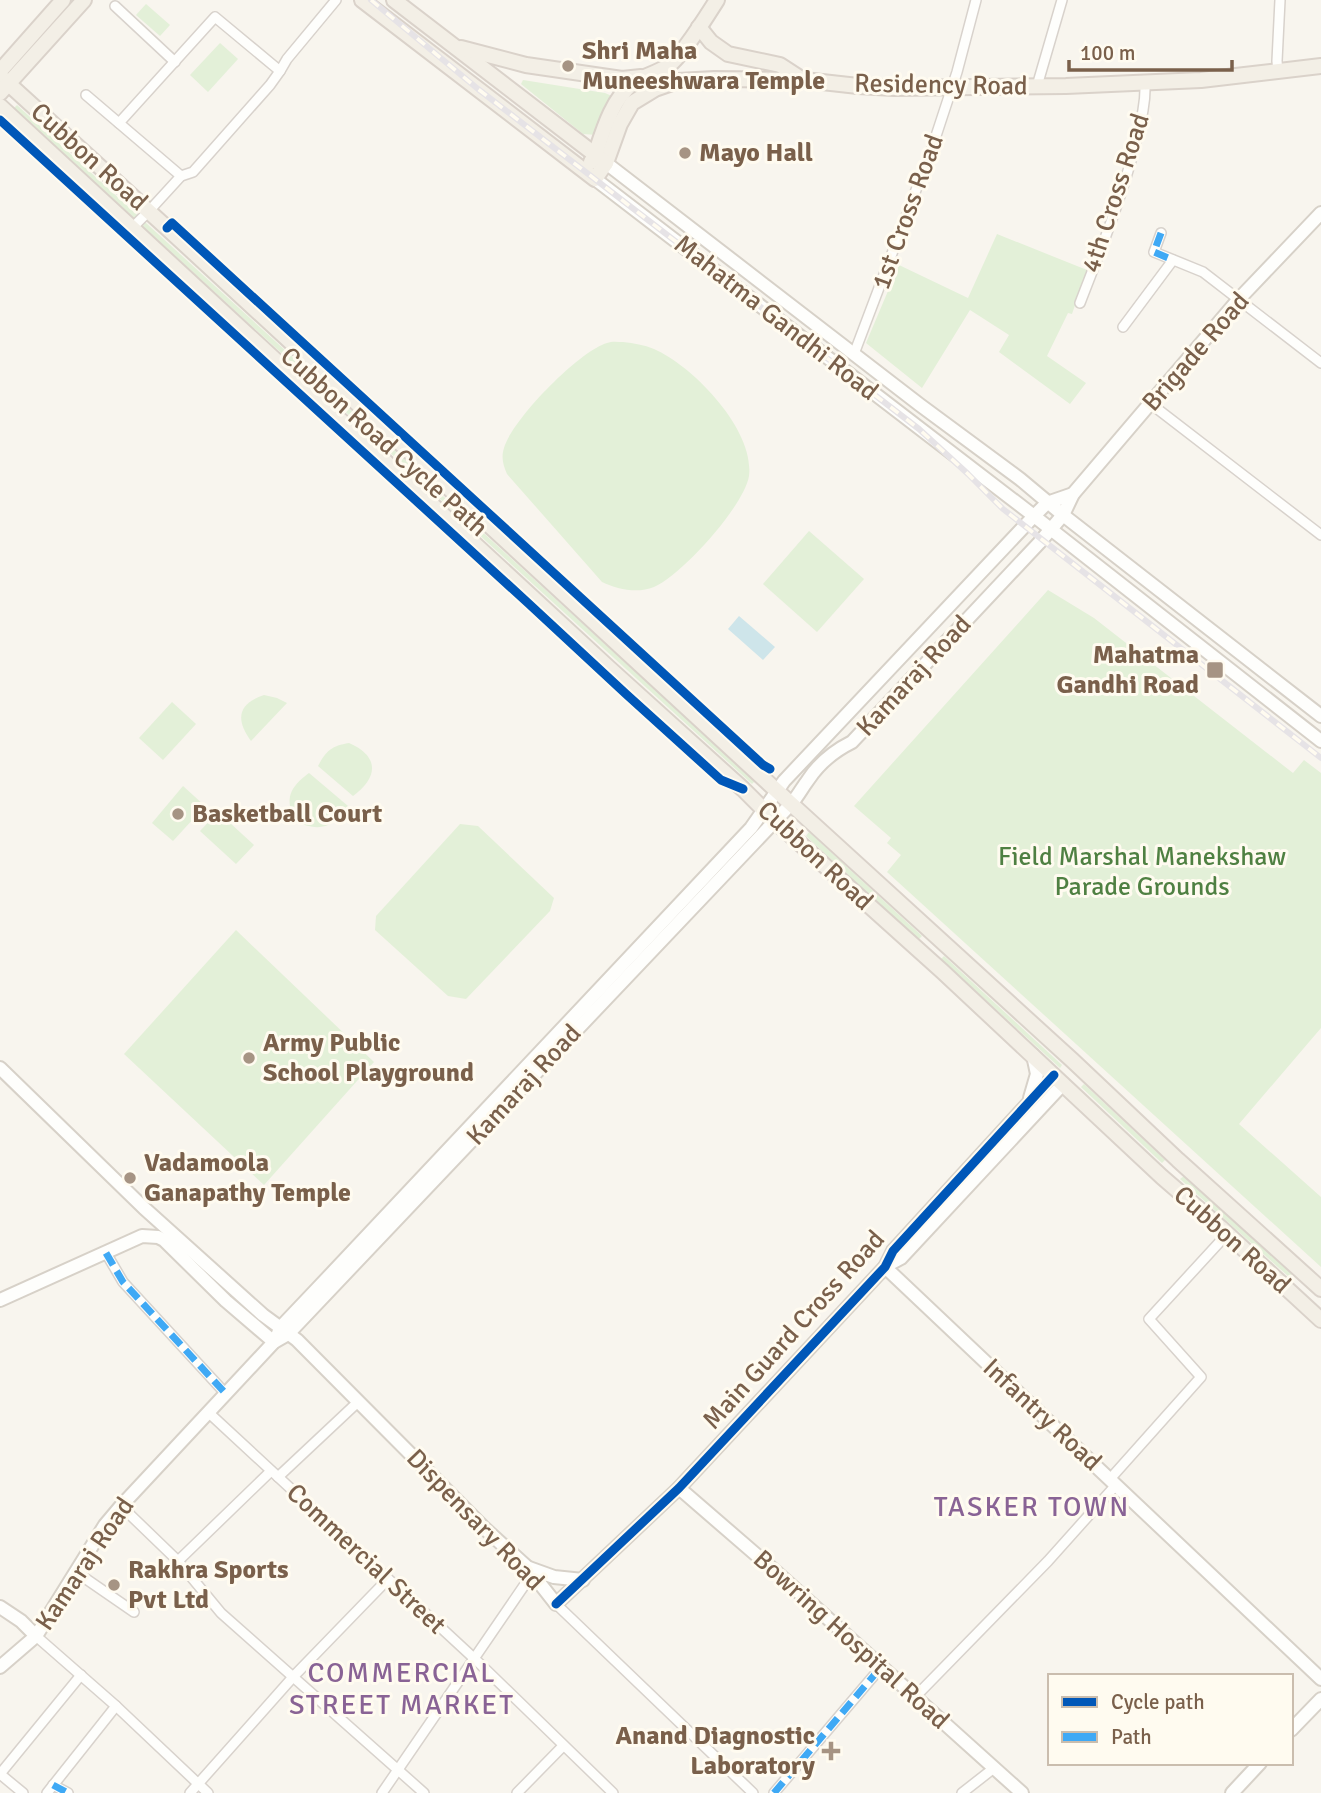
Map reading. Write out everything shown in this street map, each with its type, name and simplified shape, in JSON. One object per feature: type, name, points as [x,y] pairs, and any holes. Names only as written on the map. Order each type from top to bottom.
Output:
[{"type":"main road","points":[[0,71],[63,0]]},
{"type":"main road","points":[[3,84],[84,0]]},
{"type":"main road","name":"Mahatma Gandhi Road","points":[[362,0],[1034,516],[1321,741]]},
{"type":"main road","name":"Mahatma Gandhi Road","points":[[394,0],[601,159],[857,349],[1047,503],[1321,716]]},
{"type":"main road","points":[[590,175],[601,159],[608,121],[621,94],[646,76],[668,66],[717,0]]},
{"type":"main road","points":[[699,27],[711,42],[728,54],[780,65],[804,80]]},
{"type":"main road","points":[[457,47],[526,65],[622,79],[646,76]]},
{"type":"main road","name":"Residency Road","points":[[601,159],[632,103],[655,89],[678,81],[804,80],[873,87],[1066,86],[1201,80],[1321,66]]},
{"type":"main road","name":"Cubbon Road","points":[[3,84],[149,211],[1316,1285]]},
{"type":"main road","name":"Cubbon Road","points":[[0,106],[775,821],[1033,1055],[1162,1177],[1321,1320]]},
{"type":"main road","name":"Brigade Road","points":[[1063,515],[1073,494],[1239,299],[1321,213]]},
{"type":"main road","points":[[340,420],[356,402]]},
{"type":"main road","points":[[411,486],[428,469]]},
{"type":"main road","name":"Brigade Road","points":[[1034,516],[1047,503],[1073,494]]},
{"type":"main road","name":"Kamaraj Road","points":[[648,945],[775,821],[825,760],[852,742],[1063,515]]},
{"type":"main road","name":"Kamaraj Road","points":[[0,1667],[36,1636],[105,1525],[121,1506],[648,945],[751,828],[777,791],[1034,516]]},
{"type":"main road","points":[[930,627],[946,642]]},
{"type":"main road","points":[[924,955],[940,940]]},
{"type":"main road","points":[[1029,1101],[1037,1074],[1033,1055]]},
{"type":"main road","name":"Dispensary Road","points":[[0,1068],[144,1209],[263,1315],[297,1340],[529,1570],[556,1604]]},
{"type":"main road","name":"Main Guard Cross Road","points":[[556,1604],[680,1488],[885,1267],[893,1251],[1029,1101],[1058,1079]]},
{"type":"main road","name":"Main Guard Cross Road","points":[[885,1267],[901,1258],[1058,1079]]},
{"type":"main road","points":[[1162,1177],[1178,1160]]},
{"type":"main road","points":[[142,1236],[148,1223],[144,1209]]},
{"type":"main road","points":[[0,1300],[142,1236],[158,1237],[274,1342]]},
{"type":"main road","name":"Infantry Road","points":[[885,1267],[1321,1679]]},
{"type":"main road","points":[[1295,1297],[1316,1285]]},
{"type":"main road","name":"Bowring Hospital Road","points":[[680,1488],[1022,1793]]},
{"type":"main road","points":[[529,1570],[554,1577],[583,1580]]},
{"type":"main road","points":[[0,1607],[21,1621],[36,1636]]},
{"type":"main road","points":[[1293,1728],[1321,1699]]},
{"type":"main road","points":[[1232,1793],[1258,1765]]},
{"type":"street","points":[[132,228],[181,176],[193,172],[270,85],[287,59],[336,0]]},
{"type":"street","name":"1st Cross Road","points":[[857,349],[933,145],[976,0]]},
{"type":"street","points":[[1037,86],[1062,0]]},
{"type":"street","points":[[1278,72],[1280,0]]},
{"type":"street","points":[[115,6],[175,62]]},
{"type":"street","points":[[119,123],[215,17],[280,71]]},
{"type":"street","name":"4th Cross Road","points":[[1080,303],[1125,182],[1142,120],[1146,82]]},
{"type":"street","points":[[86,95],[181,176]]},
{"type":"street","points":[[1161,233],[1154,252],[1203,272],[1321,363]]},
{"type":"street","points":[[1123,327],[1173,260]]},
{"type":"street","points":[[1151,404],[1321,535]]},
{"type":"street","points":[[916,1696],[1048,1561],[1201,1377],[1149,1319],[1227,1234]]},
{"type":"street","points":[[106,1253],[123,1282],[226,1394]]},
{"type":"street","points":[[178,1561],[359,1401]]},
{"type":"street","name":"Commercial Street","points":[[209,1413],[474,1658],[613,1793]]},
{"type":"street","points":[[121,1506],[178,1561],[222,1613],[424,1793]]},
{"type":"street","points":[[382,1793],[474,1658],[529,1570]]},
{"type":"street","points":[[76,1572],[134,1612]]},
{"type":"street","points":[[190,1793],[293,1677],[387,1579]]},
{"type":"street","name":"Dispensary Road","points":[[556,1604],[753,1793]]},
{"type":"street","points":[[36,1636],[116,1706],[208,1793]]},
{"type":"street","points":[[774,1793],[882,1666]]},
{"type":"street","points":[[23,1793],[0,1774],[81,1675]]},
{"type":"street","points":[[68,1793],[50,1789],[116,1706]]},
{"type":"street","points":[[517,1793],[563,1746]]},
{"type":"street","points":[[962,1793],[994,1768]]},
{"type":"green space","points":[[146,4],[170,25],[160,36],[136,15]]},
{"type":"green space","points":[[220,43],[238,59],[208,92],[190,75]]},
{"type":"green space","points":[[523,80],[605,93],[614,97],[597,135],[583,134],[521,84]]},
{"type":"green space","points":[[17,105],[414,468],[411,472],[14,108]]},
{"type":"green space","points":[[997,234],[1087,270],[1072,314],[1068,313],[1047,356],[1086,383],[1070,404],[999,352],[1009,335],[970,310],[922,388],[866,343],[899,265],[968,298]]},
{"type":"green space","points":[[609,342],[639,344],[670,357],[703,385],[732,420],[748,458],[749,476],[745,489],[724,521],[680,569],[654,587],[641,590],[621,589],[602,582],[507,474],[503,458],[504,448],[520,421],[564,372],[595,349]]},
{"type":"green space","points":[[432,486],[755,781],[752,784],[429,489]]},
{"type":"green space","points":[[809,531],[864,579],[817,632],[763,584]]},
{"type":"green space","name":"Field Marshal Manekshaw Parade Grounds","points":[[1048,590],[1094,618],[1293,773],[1304,760],[1321,773],[1321,1028],[1239,1124],[1321,1197],[1321,1267],[887,872],[901,855],[887,843],[891,838],[854,806]]},
{"type":"green space","points":[[264,695],[287,703],[251,741],[243,726],[242,713],[249,703]]},
{"type":"green space","points":[[172,702],[196,724],[163,760],[139,738]]},
{"type":"green space","points":[[349,743],[366,754],[372,767],[368,782],[353,796],[318,766],[330,750]]},
{"type":"green space","points":[[309,773],[348,806],[337,819],[325,826],[312,827],[296,822],[292,814],[290,800],[293,789]]},
{"type":"green space","name":"Basketball Court","points":[[183,786],[205,806],[173,841],[152,823]]},
{"type":"green space","name":"Basketball Court","points":[[218,812],[254,845],[236,864],[200,831]]},
{"type":"green space","points":[[460,824],[478,826],[554,898],[550,911],[466,999],[448,996],[375,930],[376,916]]},
{"type":"green space","points":[[809,832],[922,936],[918,940],[806,836]]},
{"type":"green space","name":"Army Public School Playground","points":[[236,930],[374,1062],[264,1185],[124,1054]]},
{"type":"green space","points":[[944,956],[1062,1065],[1060,1068],[941,959]]},
{"type":"green space","points":[[1084,1084],[1165,1160],[1162,1163],[1081,1087]]},
{"type":"green space","points":[[1184,1176],[1292,1274],[1289,1277],[1180,1179]]},
{"type":"water","points":[[739,616],[775,647],[763,660],[728,629]]},
{"type":"railway","points":[[371,0],[478,89],[919,429],[1003,509],[1321,758]]},
{"type":"marked path","points":[[1161,233],[1154,252],[1173,260]]},
{"type":"marked path","points":[[106,1253],[123,1282],[226,1394]]},
{"type":"marked path","points":[[774,1793],[882,1666]]},
{"type":"marked path","points":[[53,1785],[68,1793]]},
{"type":"cycle path","name":"Cubbon Road Cycle Path","points":[[0,120],[721,780],[743,789]]},
{"type":"cycle path","name":"Cubbon Road Cycle Path","points":[[167,228],[172,223],[770,769]]},
{"type":"cycle path","points":[[556,1604],[679,1488],[885,1267],[893,1251],[1054,1075]]},
{"type":"place","name":"Shri Maha Muneeshwara Temple","points":[[568,66]]},
{"type":"place","name":"Mayo Hall","points":[[685,153]]},
{"type":"place","name":"Mahatma Gandhi Road","points":[[1215,670]]},
{"type":"place","name":"Basketball Court","points":[[178,814]]},
{"type":"place","name":"Army Public School Playground","points":[[249,1058]]},
{"type":"place","name":"Vadamoola Ganapathy Temple","points":[[130,1178]]},
{"type":"place","name":"Rakhra Sports Pvt Ltd","points":[[114,1585]]},
{"type":"place","name":"Anand Diagnostic Laboratory","points":[[831,1751]]},
{"type":"district","name":"TASKER TOWN","points":[[1032,1507]]},
{"type":"district","name":"COMMERCIAL STREET MARKET","points":[[402,1689]]}]
